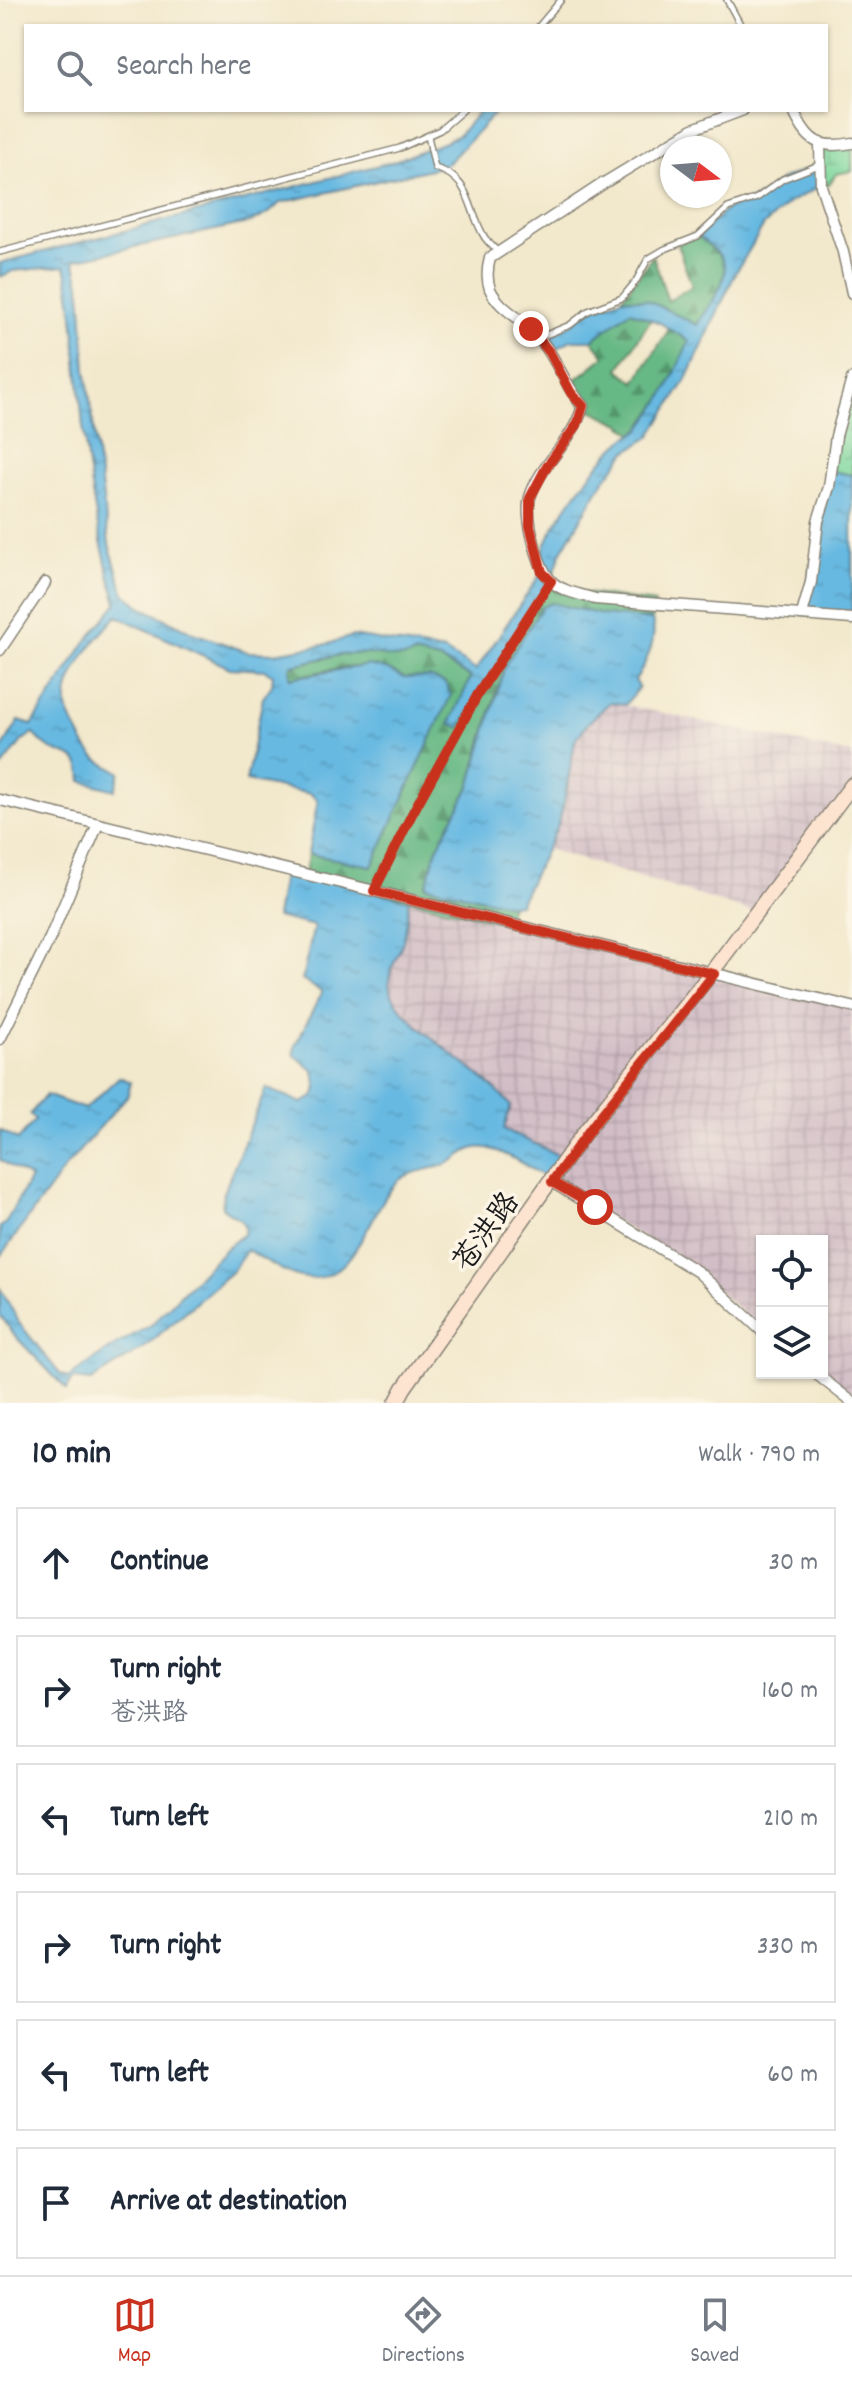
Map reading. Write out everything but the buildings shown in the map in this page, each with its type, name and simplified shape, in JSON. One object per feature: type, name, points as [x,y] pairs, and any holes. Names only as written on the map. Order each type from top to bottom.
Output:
[{"type":"main road","name":"苍洪路","points":[[398,1403],[594,1124],[713,974],[852,787]]},
{"type":"main road","points":[[398,1403],[413,1375],[584,1133],[713,974]]},
{"type":"street","points":[[738,112],[693,129],[490,258],[486,271],[490,290],[509,313],[531,329],[550,353],[571,393],[583,406],[577,425],[546,468],[530,498],[530,526],[542,572],[559,589],[595,599],[852,619]]},
{"type":"street","points":[[794,112],[803,133],[820,145],[852,143]]},
{"type":"street","points":[[820,145],[821,186],[843,252],[852,293]]},
{"type":"street","points":[[802,614],[811,582],[818,521],[829,487],[836,436],[852,379]]},
{"type":"street","points":[[0,650],[45,583]]},
{"type":"street","points":[[0,800],[852,1007]]},
{"type":"street","points":[[0,1039],[50,938],[98,824]]},
{"type":"street","points":[[552,1182],[698,1272],[756,1325]]},
{"type":"street","points":[[823,1379],[852,1402]]},
{"type":"lane","points":[[541,24],[561,0]]},
{"type":"lane","points":[[727,0],[740,24]]},
{"type":"lane","points":[[0,252],[400,148],[440,130],[461,112]]},
{"type":"lane","points":[[428,136],[435,168],[447,171],[459,181],[484,236],[498,253]]},
{"type":"lane","points":[[538,338],[570,325],[588,311],[622,298],[648,259],[698,236],[728,208],[757,198],[783,179],[819,165]]},
{"type":"lane","points":[[374,891],[478,694],[551,581]]},
{"type":"shaded area","points":[[610,702],[852,754],[852,789],[760,914],[547,849],[565,803],[575,741]]},
{"type":"shaded area","points":[[409,900],[852,1007],[852,1402],[828,1379],[828,1235],[756,1235],[756,1325],[698,1272],[552,1182],[568,1160],[503,1129],[511,1106],[501,1093],[423,1032],[392,999],[388,981],[404,939]]},
{"type":"green space","points":[[852,143],[852,171],[836,174],[829,184],[821,186],[820,145]]},
{"type":"green space","points":[[698,236],[722,260],[724,276],[697,326],[647,300],[622,298],[653,256],[668,301],[692,286],[677,244]]},
{"type":"green space","points":[[630,311],[651,319],[619,369],[635,382],[670,328],[689,341],[668,390],[634,434],[621,424],[583,406],[568,386],[605,356],[592,340]]},
{"type":"green space","points":[[852,379],[852,475],[831,471]]},
{"type":"green space","points":[[551,581],[559,589],[655,603],[652,620],[603,615],[551,603],[498,686],[470,787],[437,848],[426,886],[511,905],[505,923],[305,874],[308,854],[372,866],[430,677],[404,678],[386,669],[345,667],[289,678],[290,666],[350,654],[398,658],[414,654],[440,660],[471,677],[450,723]]},
{"type":"water","points":[[478,112],[496,112],[448,163],[435,168],[280,203],[252,222],[74,260],[81,288],[86,370],[109,544],[124,593],[143,608],[194,633],[248,652],[274,653],[324,645],[353,636],[444,651],[476,670],[542,572],[547,541],[564,511],[612,451],[649,418],[689,341],[660,323],[630,311],[592,340],[571,340],[550,353],[538,338],[570,325],[588,311],[622,298],[647,300],[697,325],[724,276],[722,259],[698,236],[728,208],[757,198],[783,179],[819,165],[821,186],[790,202],[764,225],[735,274],[688,377],[650,437],[626,452],[601,485],[562,551],[551,581],[460,728],[450,723],[471,677],[440,660],[414,654],[398,658],[350,654],[290,666],[290,678],[369,665],[404,678],[429,677],[445,683],[451,695],[372,866],[308,854],[318,801],[311,794],[246,781],[263,698],[272,685],[273,675],[265,670],[230,668],[117,616],[83,657],[67,694],[67,707],[81,739],[99,760],[120,772],[115,790],[82,781],[76,760],[48,747],[33,733],[22,741],[0,770],[0,752],[19,721],[32,725],[85,643],[117,603],[92,494],[65,266],[13,271],[0,277],[0,263],[391,162],[460,134]]},
{"type":"water","points":[[831,471],[852,475],[852,619],[802,614]]},
{"type":"water","points":[[551,603],[603,615],[652,620],[650,651],[635,680],[639,687],[625,705],[610,702],[575,741],[557,828],[519,904],[511,905],[426,886],[437,848],[470,787],[505,665],[542,607]]},
{"type":"water","points":[[284,869],[409,900],[404,937],[389,978],[394,998],[422,1030],[481,1077],[511,1106],[504,1129],[568,1160],[552,1182],[505,1154],[476,1148],[448,1163],[408,1175],[388,1193],[360,1242],[339,1268],[325,1276],[300,1277],[247,1250],[232,1271],[145,1347],[91,1381],[72,1379],[67,1390],[16,1337],[0,1315],[0,1288],[20,1324],[60,1374],[68,1378],[112,1347],[151,1325],[227,1247],[244,1234],[241,1220],[222,1207],[223,1194],[266,1088],[302,1103],[314,1097],[317,1088],[314,1071],[294,1055],[295,1046],[322,992],[302,980],[314,926],[276,917]]},
{"type":"water","points":[[119,1077],[131,1082],[128,1095],[66,1166],[0,1257],[0,1227],[5,1224],[30,1178],[0,1160],[0,1130],[18,1140],[35,1120],[30,1114],[46,1095],[85,1109]]},
{"type":"route","points":[[531,329],[550,353],[571,393],[583,406],[577,425],[546,468],[530,498],[530,526],[542,572],[551,581],[478,694],[374,891],[714,974],[594,1124],[552,1182],[595,1207]]}]
